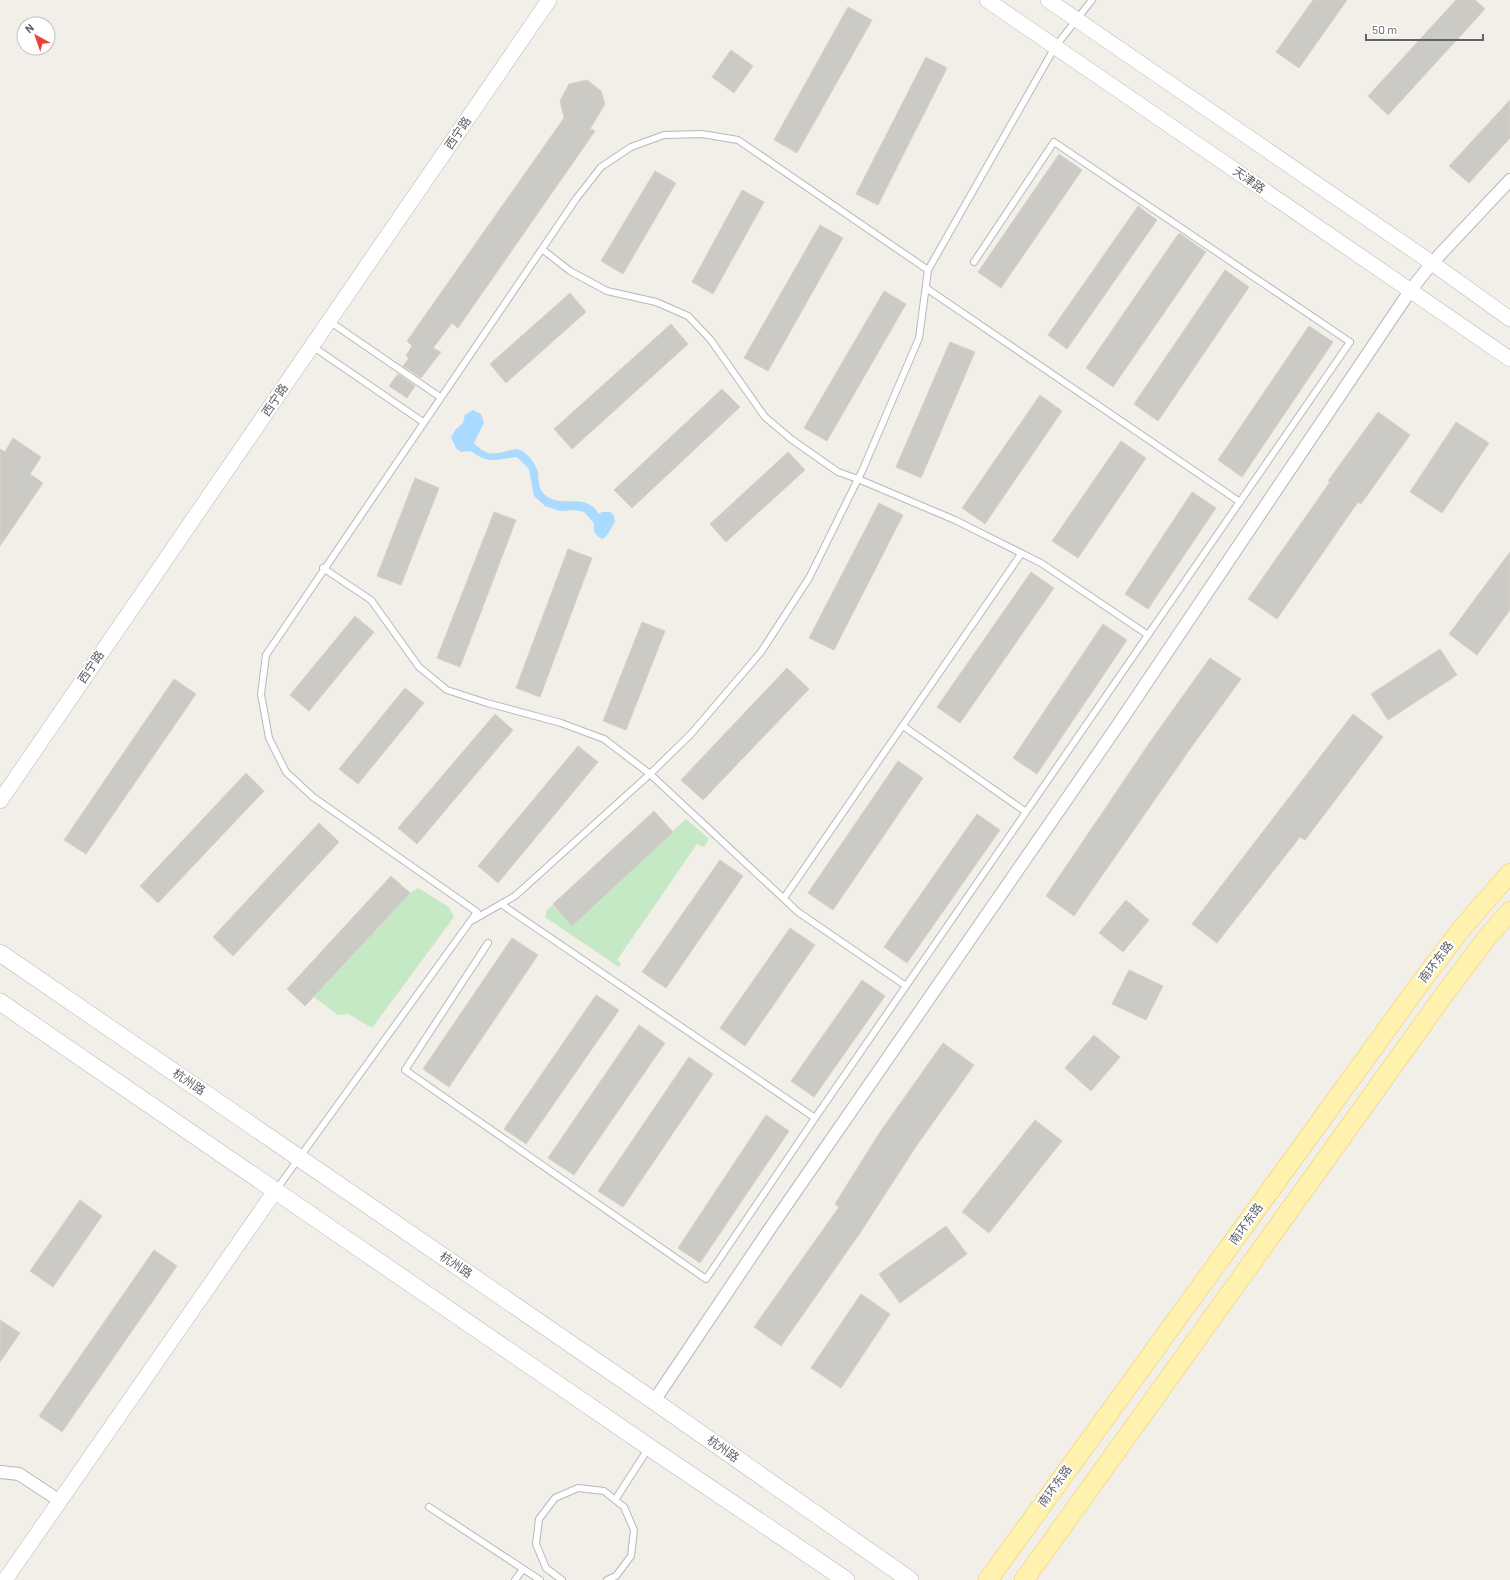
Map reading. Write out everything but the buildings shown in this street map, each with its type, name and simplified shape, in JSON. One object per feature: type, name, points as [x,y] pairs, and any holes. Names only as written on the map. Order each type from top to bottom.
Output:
[{"type":"main road","name":"南环东路","points":[[988,1580],[1424,978],[1463,927],[1510,873]]},
{"type":"main road","points":[[1024,1580],[1446,992],[1486,939],[1510,911]]},
{"type":"main road","name":"杭州路","points":[[0,953],[654,1400],[910,1580]]},
{"type":"main road","points":[[0,1002],[649,1447],[846,1580]]},
{"type":"street","name":"西宁路","points":[[0,801],[549,0]]},
{"type":"street","name":"天津路","points":[[987,0],[1510,359]]},
{"type":"street","points":[[1048,0],[1432,263],[1510,319]]},
{"type":"street","points":[[654,1400],[1118,725],[1410,291],[1432,263],[1510,180]]},
{"type":"street","points":[[5,1580],[275,1191]]},
{"type":"street","points":[[0,1472],[19,1474],[60,1501]]},
{"type":"lane","points":[[470,922],[515,896],[650,774],[691,734],[761,652],[809,578],[858,479],[919,338],[928,270],[1055,47],[1092,0]]},
{"type":"lane","points":[[275,1191],[477,912],[313,797],[286,772],[269,738],[261,694],[266,655],[323,568],[576,198],[601,167],[631,147],[664,135],[702,134],[738,140],[928,270]]},
{"type":"lane","points":[[488,943],[405,1070],[706,1280],[815,1118],[1350,342],[1054,142],[974,262]]},
{"type":"lane","points":[[542,249],[570,271],[607,290],[656,302],[688,316],[710,339],[765,417],[791,439],[838,472],[955,520],[1041,563],[1148,635]]},
{"type":"lane","points":[[926,288],[1240,502]]},
{"type":"lane","points":[[329,321],[440,397]]},
{"type":"lane","points":[[312,346],[423,422]]},
{"type":"lane","points":[[784,898],[1021,554]]},
{"type":"lane","points":[[323,568],[371,600],[419,667],[447,690],[487,703],[561,723],[604,739],[650,774],[798,912],[906,986]]},
{"type":"lane","points":[[903,726],[1026,812]]},
{"type":"lane","points":[[501,904],[815,1118]]},
{"type":"lane","points":[[615,1500],[649,1447]]},
{"type":"lane","points":[[562,1580],[555,1578],[546,1568],[536,1544],[539,1519],[555,1498],[578,1488],[604,1491],[624,1507],[634,1530],[631,1556],[616,1576],[607,1580]]},
{"type":"lane","points":[[429,1507],[540,1580]]},
{"type":"lane","points":[[515,1580],[523,1569]]},
{"type":"green space","points":[[686,819],[709,839],[704,847],[697,844],[617,960],[621,963],[619,967],[545,917],[547,910],[553,905],[573,925]]},
{"type":"green space","points":[[418,888],[449,907],[454,917],[372,1028],[349,1014],[338,1015],[314,997],[410,893]]},
{"type":"water","points":[[473,410],[481,414],[484,423],[474,443],[478,447],[489,453],[516,449],[523,451],[535,465],[538,472],[540,489],[549,498],[587,503],[599,514],[602,512],[610,512],[614,516],[615,522],[607,535],[603,539],[596,535],[594,531],[594,523],[584,512],[574,510],[560,511],[545,506],[534,496],[529,469],[517,457],[488,460],[471,451],[461,452],[456,448],[451,437],[456,429],[463,423],[465,415]]}]
